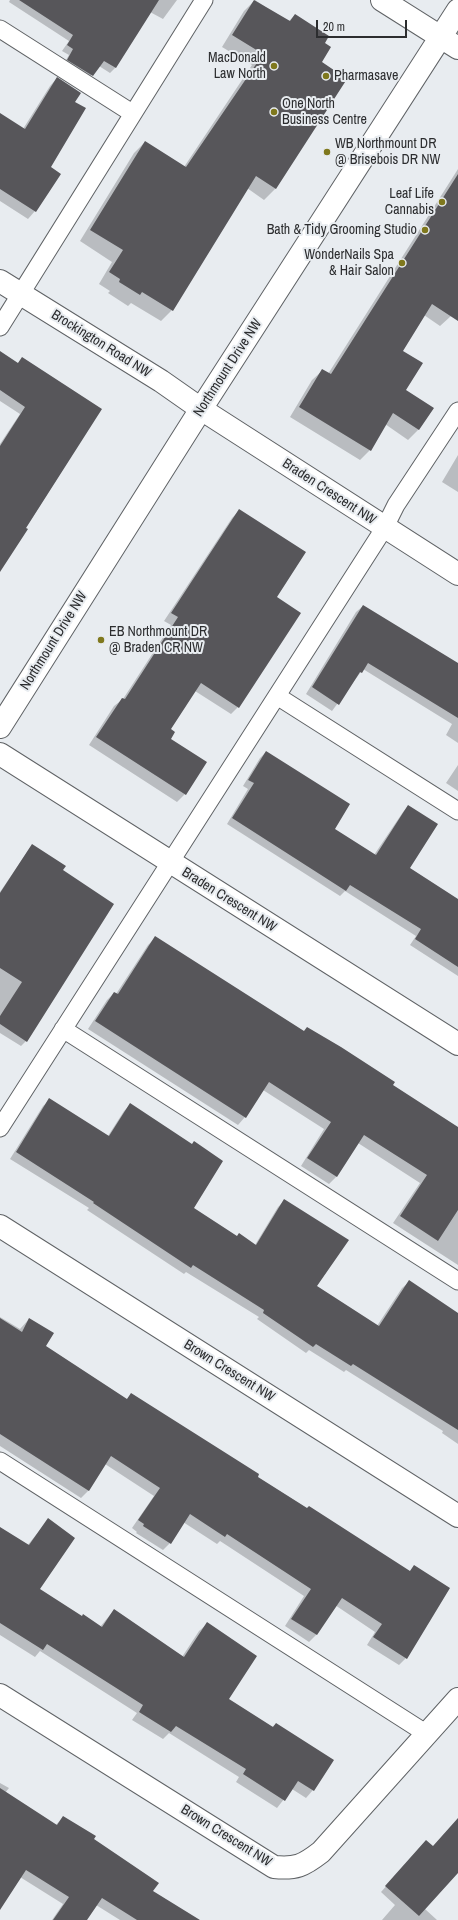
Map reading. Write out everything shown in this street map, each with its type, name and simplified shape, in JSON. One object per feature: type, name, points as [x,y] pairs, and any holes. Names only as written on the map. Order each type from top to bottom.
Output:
[{"type":"street","points":[[382,0],[458,48]]},
{"type":"street","name":"Northmount Drive NW","points":[[0,727],[201,409],[343,191],[440,36],[458,10]]},
{"type":"street","name":"Brockington Road NW","points":[[0,281],[161,381],[201,409]]},
{"type":"street","name":"Braden Crescent NW","points":[[201,409],[458,574]]},
{"type":"street","name":"Braden Crescent NW","points":[[0,754],[458,1044]]},
{"type":"street","name":"Brown Crescent NW","points":[[0,1226],[458,1516]]},
{"type":"street","name":"Brown Crescent NW","points":[[0,1695],[274,1867],[291,1868],[306,1864],[321,1852],[458,1699]]},
{"type":"lane","points":[[0,327],[132,113],[204,0]]},
{"type":"lane","points":[[0,29],[132,113]]},
{"type":"lane","points":[[0,1128],[458,411]]},
{"type":"lane","points":[[277,696],[458,811]]},
{"type":"lane","points":[[63,1029],[458,1281]]},
{"type":"lane","points":[[0,1461],[426,1734]]},
{"type":"building","points":[[19,0],[159,0],[116,68],[104,61],[93,76],[67,60],[73,49],[67,45],[73,35]]},
{"type":"building","points":[[254,0],[290,21],[295,14],[329,36],[325,43],[331,47],[322,62],[347,79],[276,189],[256,176],[173,311],[142,292],[140,295],[119,282],[120,279],[109,272],[123,250],[90,230],[145,141],[186,167],[263,54],[232,35]]},
{"type":"building","points":[[57,77],[81,93],[75,102],[86,108],[51,167],[61,174],[36,212],[0,189],[0,113],[25,129]]},
{"type":"building","points":[[458,174],[458,321],[432,304],[403,351],[423,363],[406,390],[434,408],[419,430],[393,413],[371,451],[299,407],[322,369],[331,374]]},
{"type":"building","points":[[0,351],[18,363],[22,357],[102,409],[26,528],[28,529],[0,572],[0,446],[25,407],[0,390]]},
{"type":"building","points":[[239,509],[306,552],[277,597],[301,613],[239,708],[201,683],[171,729],[175,732],[171,739],[207,762],[186,795],[96,737],[122,698],[125,699],[178,617],[171,613]]},
{"type":"building","points":[[363,605],[458,663],[458,718],[368,663],[362,673],[360,672],[339,705],[312,687]]},
{"type":"building","points":[[266,751],[350,804],[335,829],[376,855],[408,805],[438,824],[410,868],[458,899],[458,967],[415,939],[421,929],[350,885],[346,891],[232,818],[254,783],[248,780]]},
{"type":"building","points":[[32,844],[66,866],[63,870],[114,904],[27,1042],[0,1024],[0,1016],[22,982],[0,968],[0,893]]},
{"type":"building","points":[[155,936],[304,1031],[307,1027],[341,1047],[395,1082],[393,1085],[458,1127],[458,1210],[438,1241],[400,1216],[427,1175],[364,1135],[337,1177],[307,1158],[331,1122],[269,1082],[246,1118],[95,1021],[114,992],[118,994]]},
{"type":"building","points":[[49,1098],[109,1136],[130,1103],[192,1144],[194,1141],[223,1161],[194,1208],[237,1236],[239,1233],[256,1245],[284,1199],[349,1240],[317,1286],[379,1326],[409,1280],[458,1313],[458,1430],[353,1364],[351,1366],[316,1344],[313,1347],[263,1313],[264,1310],[193,1265],[191,1268],[93,1203],[94,1202],[16,1152]]},
{"type":"building","points":[[0,1318],[22,1332],[29,1318],[54,1333],[46,1346],[127,1399],[131,1393],[259,1474],[258,1477],[307,1508],[309,1506],[410,1571],[414,1565],[450,1588],[407,1659],[373,1637],[382,1624],[342,1598],[317,1635],[291,1619],[311,1589],[227,1534],[225,1537],[190,1514],[171,1544],[143,1526],[144,1524],[138,1520],[160,1488],[111,1456],[89,1491],[0,1434]]},
{"type":"building","points":[[48,1518],[75,1538],[40,1589],[102,1627],[114,1609],[184,1657],[207,1622],[257,1656],[229,1699],[273,1727],[276,1723],[334,1760],[314,1791],[298,1781],[285,1801],[243,1774],[246,1769],[176,1726],[171,1732],[139,1712],[143,1705],[47,1644],[43,1650],[0,1623],[0,1527],[29,1545]]},
{"type":"building","points":[[0,1788],[57,1825],[63,1816],[96,1836],[94,1839],[159,1883],[153,1891],[200,1920],[137,1920],[102,1898],[87,1920],[53,1920],[69,1897],[26,1870],[0,1910]]},
{"type":"building","points":[[458,1818],[458,1873],[419,1916],[385,1886],[426,1840],[433,1846]]},
{"type":"place","name":"MacDonald Law North","points":[[274,66]]},
{"type":"place","name":"Pharmasave","points":[[326,76]]},
{"type":"place","name":"One North Business Centre","points":[[274,112]]},
{"type":"place","name":"WB Northmount DR @ Brisebois DR NW","points":[[327,152]]},
{"type":"place","name":"Leaf Life Cannabis","points":[[442,202]]},
{"type":"place","name":"Bath & Tidy Grooming Studio","points":[[425,230]]},
{"type":"place","name":"WonderNails Spa & Hair Salon","points":[[402,263]]},
{"type":"place","name":"EB Northmount DR @ Braden CR NW","points":[[101,640]]}]
